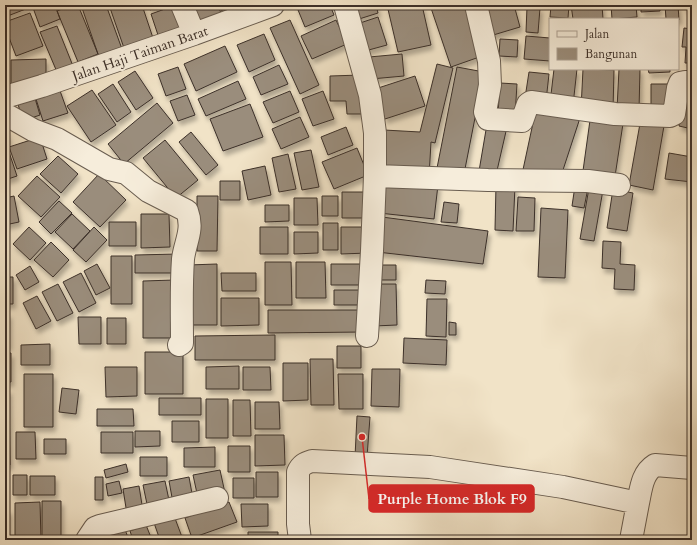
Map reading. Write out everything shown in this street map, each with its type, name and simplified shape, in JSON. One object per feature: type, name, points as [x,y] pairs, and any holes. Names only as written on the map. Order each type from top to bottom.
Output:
[{"type":"street","points":[[182,5],[194,34]]},
{"type":"street","name":"Jalan Haji Taiman Barat","points":[[5,97],[194,34],[273,5]]},
{"type":"street","points":[[345,5],[370,95],[375,133],[375,176],[367,336]]},
{"type":"street","points":[[476,5],[489,61],[490,85],[485,112],[488,119],[522,121],[528,104],[532,102],[615,114],[670,116],[674,114],[680,83],[692,83]]},
{"type":"street","points":[[5,114],[33,130],[57,139],[109,169],[126,173],[148,191],[187,211],[191,220],[183,257],[182,343],[179,345]]},
{"type":"street","points":[[375,176],[488,180],[588,180],[619,185]]},
{"type":"street","points":[[300,540],[298,524],[298,472],[300,467],[312,461],[430,467],[563,487],[638,503]]},
{"type":"street","points":[[632,540],[638,503],[645,475],[655,466],[692,468]]},
{"type":"street","points":[[88,540],[95,528],[100,526],[217,498]]},
{"type":"building","points":[[5,5],[30,5],[31,7],[5,17]]},
{"type":"building","points":[[32,5],[55,5],[60,19],[40,27]]},
{"type":"building","points":[[72,5],[78,5],[98,54],[78,62],[57,11]]},
{"type":"building","points":[[81,5],[106,5],[122,49],[99,57]]},
{"type":"building","points":[[109,5],[142,5],[153,38],[124,48]]},
{"type":"building","points":[[148,5],[164,5],[150,10]]},
{"type":"building","points":[[176,5],[184,29],[159,38],[151,14]]},
{"type":"building","points":[[190,5],[218,5],[222,16],[197,25]]},
{"type":"building","points":[[220,5],[248,5],[223,14]]},
{"type":"building","points":[[296,5],[330,5],[334,15],[305,27]]},
{"type":"building","points":[[351,5],[376,5],[378,13],[356,20]]},
{"type":"building","points":[[387,5],[422,5],[431,45],[398,52]]},
{"type":"building","points":[[439,5],[467,5],[485,55],[451,67],[431,8]]},
{"type":"building","points":[[481,5],[514,5],[520,27],[490,36]]},
{"type":"building","points":[[551,5],[569,5],[568,18],[550,17]]},
{"type":"building","points":[[571,5],[602,5],[603,18],[573,18]]},
{"type":"building","points":[[611,5],[636,5],[637,17],[612,18]]},
{"type":"building","points":[[641,5],[660,5],[660,11],[641,12]]},
{"type":"building","points":[[665,5],[678,5],[679,18],[666,18]]},
{"type":"building","points":[[684,5],[692,5],[692,8],[685,9]]},
{"type":"building","points":[[527,7],[540,8],[538,33],[526,32]]},
{"type":"building","points":[[30,13],[43,46],[16,56],[5,27],[5,22]]},
{"type":"building","points":[[378,17],[387,45],[365,51],[357,24]]},
{"type":"building","points":[[290,20],[319,85],[300,94],[270,28]]},
{"type":"building","points":[[336,20],[347,44],[312,59],[301,36]]},
{"type":"building","points":[[57,26],[73,66],[57,72],[40,32]]},
{"type":"building","points":[[684,28],[692,29],[692,63],[685,63],[686,47],[682,47]]},
{"type":"building","points":[[264,34],[275,60],[249,72],[237,45]]},
{"type":"building","points":[[526,36],[549,38],[549,61],[524,59]]},
{"type":"building","points":[[500,39],[518,40],[517,57],[499,56]]},
{"type":"building","points":[[225,46],[237,72],[196,91],[184,64]]},
{"type":"building","points":[[402,54],[404,76],[371,79],[369,57]]},
{"type":"building","points":[[46,59],[46,84],[11,84],[11,60]]},
{"type":"building","points":[[437,64],[453,68],[435,143],[431,142],[429,177],[381,174],[384,130],[420,132]]},
{"type":"building","points":[[279,65],[288,84],[261,95],[253,77]]},
{"type":"building","points":[[178,67],[186,89],[166,96],[158,74]]},
{"type":"building","points":[[457,67],[484,72],[464,174],[437,168]]},
{"type":"building","points":[[554,70],[577,70],[573,105],[550,103]]},
{"type":"building","points":[[583,70],[614,70],[613,110],[581,109]]},
{"type":"building","points":[[619,70],[640,70],[639,110],[617,109]]},
{"type":"building","points":[[648,70],[670,70],[670,72],[649,73]]},
{"type":"building","points":[[135,71],[153,98],[136,110],[118,82]]},
{"type":"building","points":[[529,72],[549,74],[546,101],[525,98]]},
{"type":"building","points":[[361,75],[365,114],[347,114],[346,101],[330,101],[330,76]]},
{"type":"building","points":[[415,76],[425,106],[385,119],[375,89]]},
{"type":"building","points":[[238,81],[246,99],[206,116],[198,99]]},
{"type":"building","points":[[500,83],[517,84],[515,116],[498,114]]},
{"type":"building","points":[[113,84],[131,112],[117,122],[98,94]]},
{"type":"building","points":[[651,84],[670,84],[671,107],[651,107]]},
{"type":"building","points":[[59,88],[68,113],[43,121],[35,96]]},
{"type":"building","points":[[92,90],[116,125],[91,142],[67,106]]},
{"type":"building","points":[[290,91],[299,112],[273,123],[263,102]]},
{"type":"building","points":[[323,91],[334,119],[313,126],[302,99]]},
{"type":"building","points":[[34,95],[40,115],[23,121],[17,101]]},
{"type":"building","points":[[187,95],[195,115],[178,121],[170,101]]},
{"type":"building","points":[[685,96],[692,97],[692,129],[679,126]]},
{"type":"building","points":[[157,103],[173,123],[124,164],[108,144]]},
{"type":"building","points":[[250,104],[263,137],[223,151],[210,119]]},
{"type":"building","points":[[536,109],[580,118],[562,173],[521,179]]},
{"type":"building","points":[[591,113],[624,117],[614,183],[582,178]]},
{"type":"building","points":[[300,117],[309,137],[281,149],[272,129]]},
{"type":"building","points":[[641,118],[665,120],[653,190],[629,185]]},
{"type":"building","points":[[487,124],[507,127],[496,175],[478,177]]},
{"type":"building","points":[[346,127],[353,145],[328,155],[321,137]]},
{"type":"building","points":[[5,129],[9,141],[5,142]]},
{"type":"building","points":[[191,132],[218,165],[206,175],[179,142]]},
{"type":"building","points":[[40,137],[47,159],[17,169],[9,147]]},
{"type":"building","points":[[165,140],[198,180],[176,198],[143,158]]},
{"type":"building","points":[[357,148],[368,175],[334,189],[322,162]]},
{"type":"building","points":[[311,150],[319,187],[302,190],[294,153]]},
{"type":"building","points":[[9,152],[17,176],[5,180],[5,153]]},
{"type":"building","points":[[669,153],[692,157],[692,182],[665,179]]},
{"type":"building","points":[[288,154],[296,189],[279,192],[272,158]]},
{"type":"building","points":[[58,156],[78,174],[61,193],[40,174]]},
{"type":"building","points":[[265,166],[271,195],[248,200],[242,171]]},
{"type":"building","points":[[99,174],[126,200],[100,227],[73,202]]},
{"type":"building","points":[[37,176],[60,197],[41,217],[18,196]]},
{"type":"building","points":[[383,180],[438,185],[434,219],[379,213]]},
{"type":"building","points":[[220,181],[240,181],[240,200],[220,200]]},
{"type":"building","points":[[496,185],[515,186],[513,231],[495,230]]},
{"type":"building","points":[[575,186],[588,188],[584,208],[572,206]]},
{"type":"building","points":[[589,188],[603,190],[594,241],[580,239]]},
{"type":"building","points":[[613,189],[633,193],[627,231],[607,228]]},
{"type":"building","points":[[342,192],[370,192],[370,218],[342,218]]},
{"type":"building","points":[[14,196],[19,222],[5,225],[5,198]]},
{"type":"building","points":[[197,196],[218,196],[217,251],[197,251]]},
{"type":"building","points":[[322,196],[338,196],[338,216],[322,216]]},
{"type":"building","points":[[518,197],[535,198],[534,231],[516,231]]},
{"type":"building","points":[[294,198],[317,198],[318,225],[294,225]]},
{"type":"building","points":[[59,201],[72,213],[51,234],[39,222]]},
{"type":"building","points":[[444,202],[459,204],[457,223],[441,222]]},
{"type":"building","points":[[265,205],[289,205],[289,221],[265,222]]},
{"type":"building","points":[[541,208],[568,210],[565,278],[538,277]]},
{"type":"building","points":[[72,214],[90,231],[73,249],[55,232]]},
{"type":"building","points":[[141,214],[169,214],[170,247],[141,248]]},
{"type":"building","points":[[382,217],[488,231],[483,264],[377,252]]},
{"type":"building","points":[[109,222],[136,222],[136,246],[109,246]]},
{"type":"building","points":[[323,223],[338,223],[338,250],[323,250]]},
{"type":"building","points":[[29,227],[46,243],[30,260],[13,244]]},
{"type":"building","points":[[94,227],[107,240],[86,262],[73,250]]},
{"type":"building","points":[[260,227],[288,227],[288,254],[260,254]]},
{"type":"building","points":[[341,227],[368,227],[368,253],[341,254]]},
{"type":"building","points":[[294,232],[318,232],[318,253],[294,254]]},
{"type":"building","points":[[603,241],[621,242],[620,264],[635,265],[634,290],[614,289],[615,269],[602,268]]},
{"type":"building","points":[[51,242],[69,260],[53,277],[34,260]]},
{"type":"building","points":[[178,254],[178,273],[135,273],[135,255]]},
{"type":"building","points":[[111,256],[132,256],[132,304],[111,304]]},
{"type":"building","points":[[265,262],[291,262],[292,305],[265,305]]},
{"type":"building","points":[[296,262],[325,262],[326,298],[296,298]]},
{"type":"building","points":[[97,264],[110,288],[96,295],[84,271]]},
{"type":"building","points":[[217,264],[217,325],[188,325],[188,265]]},
{"type":"building","points":[[331,264],[367,264],[367,285],[331,285]]},
{"type":"building","points":[[376,265],[396,265],[396,280],[376,280]]},
{"type":"building","points":[[30,266],[39,282],[25,290],[16,275]]},
{"type":"building","points":[[81,273],[96,303],[79,312],[63,282]]},
{"type":"building","points":[[221,273],[256,273],[256,291],[222,291]]},
{"type":"building","points":[[5,277],[13,277],[13,304],[5,304]]},
{"type":"building","points":[[174,280],[175,338],[143,338],[143,281]]},
{"type":"building","points":[[426,280],[446,281],[445,294],[425,293]]},
{"type":"building","points":[[58,284],[73,313],[57,321],[42,292]]},
{"type":"building","points":[[374,284],[396,284],[397,325],[374,326]]},
{"type":"building","points":[[334,290],[364,290],[365,305],[334,305]]},
{"type":"building","points":[[37,296],[51,321],[36,329],[23,303]]},
{"type":"building","points":[[221,298],[259,298],[259,325],[221,326]]},
{"type":"building","points":[[427,299],[447,299],[446,337],[426,336]]},
{"type":"building","points":[[268,310],[364,310],[364,332],[268,333]]},
{"type":"building","points":[[5,314],[9,314],[9,346],[5,346]]},
{"type":"building","points":[[78,317],[101,317],[101,344],[79,344]]},
{"type":"building","points":[[107,318],[126,318],[126,344],[107,344]]},
{"type":"building","points":[[449,322],[456,323],[456,335],[449,335]]},
{"type":"building","points":[[275,335],[275,360],[195,360],[195,336]]},
{"type":"building","points":[[404,338],[447,340],[446,365],[403,363]]},
{"type":"building","points":[[50,344],[50,365],[21,365],[21,345]]},
{"type":"building","points":[[337,346],[361,346],[361,368],[337,368]]},
{"type":"building","points":[[145,352],[183,352],[183,394],[145,394]]},
{"type":"building","points":[[5,353],[11,353],[11,382],[5,382]]},
{"type":"building","points":[[310,359],[333,359],[334,405],[311,405]]},
{"type":"building","points":[[283,363],[308,363],[308,400],[283,401]]},
{"type":"building","points":[[239,366],[239,389],[206,389],[206,367]]},
{"type":"building","points":[[105,367],[137,367],[137,396],[106,397]]},
{"type":"building","points":[[243,367],[270,367],[271,390],[243,390]]},
{"type":"building","points":[[372,369],[400,369],[399,407],[371,406]]},
{"type":"building","points":[[24,374],[53,374],[53,427],[24,427]]},
{"type":"building","points":[[338,374],[363,374],[363,409],[339,409]]},
{"type":"building","points":[[62,388],[79,390],[76,414],[59,412]]},
{"type":"building","points":[[5,390],[9,390],[10,465],[5,465]]},
{"type":"building","points":[[159,398],[201,398],[201,415],[159,415]]},
{"type":"building","points":[[206,399],[228,399],[228,438],[206,438]]},
{"type":"building","points":[[233,400],[250,400],[251,436],[233,436]]},
{"type":"building","points":[[255,402],[279,402],[280,429],[255,429]]},
{"type":"building","points":[[97,409],[133,409],[134,426],[97,426]]},
{"type":"building","points":[[357,416],[370,417],[367,457],[355,457]]},
{"type":"building","points":[[172,421],[199,421],[199,442],[172,442]]},
{"type":"building","points":[[135,431],[160,431],[160,446],[135,447]]},
{"type":"building","points":[[16,432],[35,432],[36,459],[16,459]]},
{"type":"building","points":[[101,432],[133,432],[133,453],[101,453]]},
{"type":"building","points":[[255,435],[284,435],[285,465],[255,466]]},
{"type":"building","points":[[44,439],[66,439],[66,454],[44,454]]},
{"type":"building","points":[[228,446],[250,446],[250,472],[228,472]]},
{"type":"building","points":[[215,447],[215,467],[184,467],[184,448]]},
{"type":"building","points":[[140,457],[167,457],[167,476],[140,476]]},
{"type":"building","points":[[126,464],[128,472],[106,478],[104,470]]},
{"type":"building","points":[[220,470],[225,493],[198,498],[193,475]]},
{"type":"building","points":[[256,472],[278,472],[278,497],[256,497]]},
{"type":"building","points":[[13,475],[27,475],[27,495],[13,495]]},
{"type":"building","points":[[30,476],[55,476],[55,495],[30,495]]},
{"type":"building","points":[[95,477],[103,477],[103,500],[95,500]]},
{"type":"building","points":[[189,477],[193,499],[173,503],[169,481]]},
{"type":"building","points":[[233,478],[254,478],[254,498],[233,498]]},
{"type":"building","points":[[119,481],[122,493],[108,496],[106,484]]},
{"type":"building","points":[[165,481],[170,505],[148,509],[143,485]]},
{"type":"building","points":[[139,486],[143,511],[127,514],[123,489]]},
{"type":"building","points":[[42,501],[61,501],[61,540],[42,540]]},
{"type":"building","points":[[40,502],[41,540],[15,540],[15,503]]},
{"type":"building","points":[[229,502],[237,522],[192,538],[185,518]]},
{"type":"building","points":[[241,504],[268,504],[268,526],[242,527]]},
{"type":"building","points":[[5,510],[9,510],[9,540],[5,540]]},
{"type":"building","points":[[173,513],[182,537],[174,540],[160,540],[153,520]]},
{"type":"building","points":[[146,525],[152,540],[133,540],[130,531]]},
{"type":"building","points":[[124,527],[129,540],[99,540],[98,536]]},
{"type":"building","points":[[248,532],[278,532],[278,540],[248,540]]},
{"type":"building","points":[[218,536],[244,536],[244,540],[218,540]]},
{"type":"place","name":"Purple Home Blok F9","points":[[362,437]]}]
